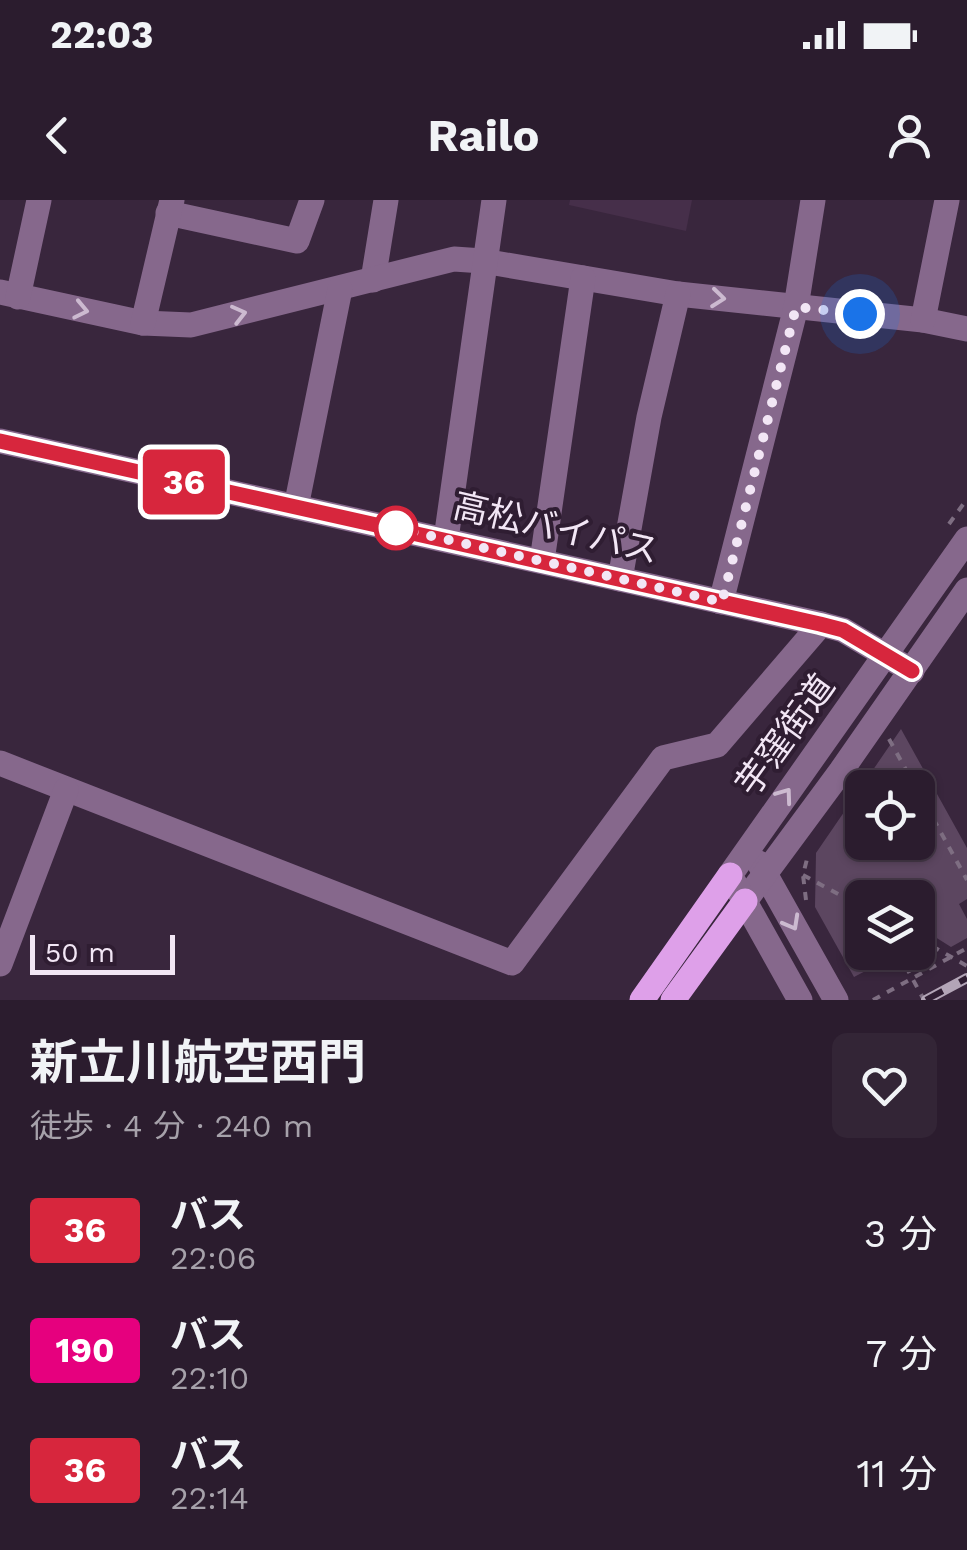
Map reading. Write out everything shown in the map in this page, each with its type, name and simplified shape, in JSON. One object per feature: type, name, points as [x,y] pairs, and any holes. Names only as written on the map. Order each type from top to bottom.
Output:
[{"type":"main road","points":[[642,1000],[730,875]]},
{"type":"main road","points":[[673,1000],[745,902]]},
{"type":"street","points":[[39,200],[9,295],[143,322],[191,325],[454,259],[483,260],[678,294],[924,320],[967,329]]},
{"type":"street","points":[[143,322],[170,206],[297,241],[312,200]]},
{"type":"street","points":[[373,280],[386,200]]},
{"type":"street","points":[[446,539],[494,200]]},
{"type":"street","points":[[722,602],[796,307],[813,200]]},
{"type":"street","points":[[924,320],[947,200]]},
{"type":"street","points":[[542,561],[583,278]]},
{"type":"street","points":[[296,508],[340,289]]},
{"type":"street","points":[[620,579],[649,418],[678,294]]},
{"type":"street","name":"高松バイパス","points":[[0,441],[820,624],[843,630],[912,671]]},
{"type":"street","name":"芋窪街道","points":[[730,875],[967,539]]},
{"type":"street","name":"芋窪街道","points":[[745,902],[967,590]]},
{"type":"street","points":[[0,763],[512,963],[663,758],[717,744],[820,624]]},
{"type":"street","points":[[0,964],[66,790]]},
{"type":"street","points":[[749,845],[836,1000]]},
{"type":"street","points":[[730,875],[800,1000]]},
{"type":"path","points":[[883,745],[888,738],[906,770]]},
{"type":"path","points":[[935,822],[967,880]]},
{"type":"path","points":[[807,907],[803,875],[808,854]]},
{"type":"path","points":[[803,875],[845,898]]},
{"type":"path","points":[[935,948],[967,966]]},
{"type":"path","points":[[873,1000],[967,948]]},
{"type":"path","points":[[908,970],[924,1000]]},
{"type":"shaded area","points":[[570,200],[692,200],[686,231],[569,205]]},
{"type":"shaded area","points":[[901,729],[924,770],[873,770]]},
{"type":"shaded area","points":[[935,790],[967,848],[967,899],[959,904],[967,919],[967,938],[951,947],[935,937],[935,880],[845,880],[845,961],[815,907],[816,853],[845,811],[845,860],[935,860]]},
{"type":"railway","points":[[926,1000],[967,978]]},
{"type":"bus line","name":"36","points":[[0,441],[820,624],[843,630],[912,671]]},
{"type":"route","points":[[396,528],[722,602],[796,307],[860,314]]}]
